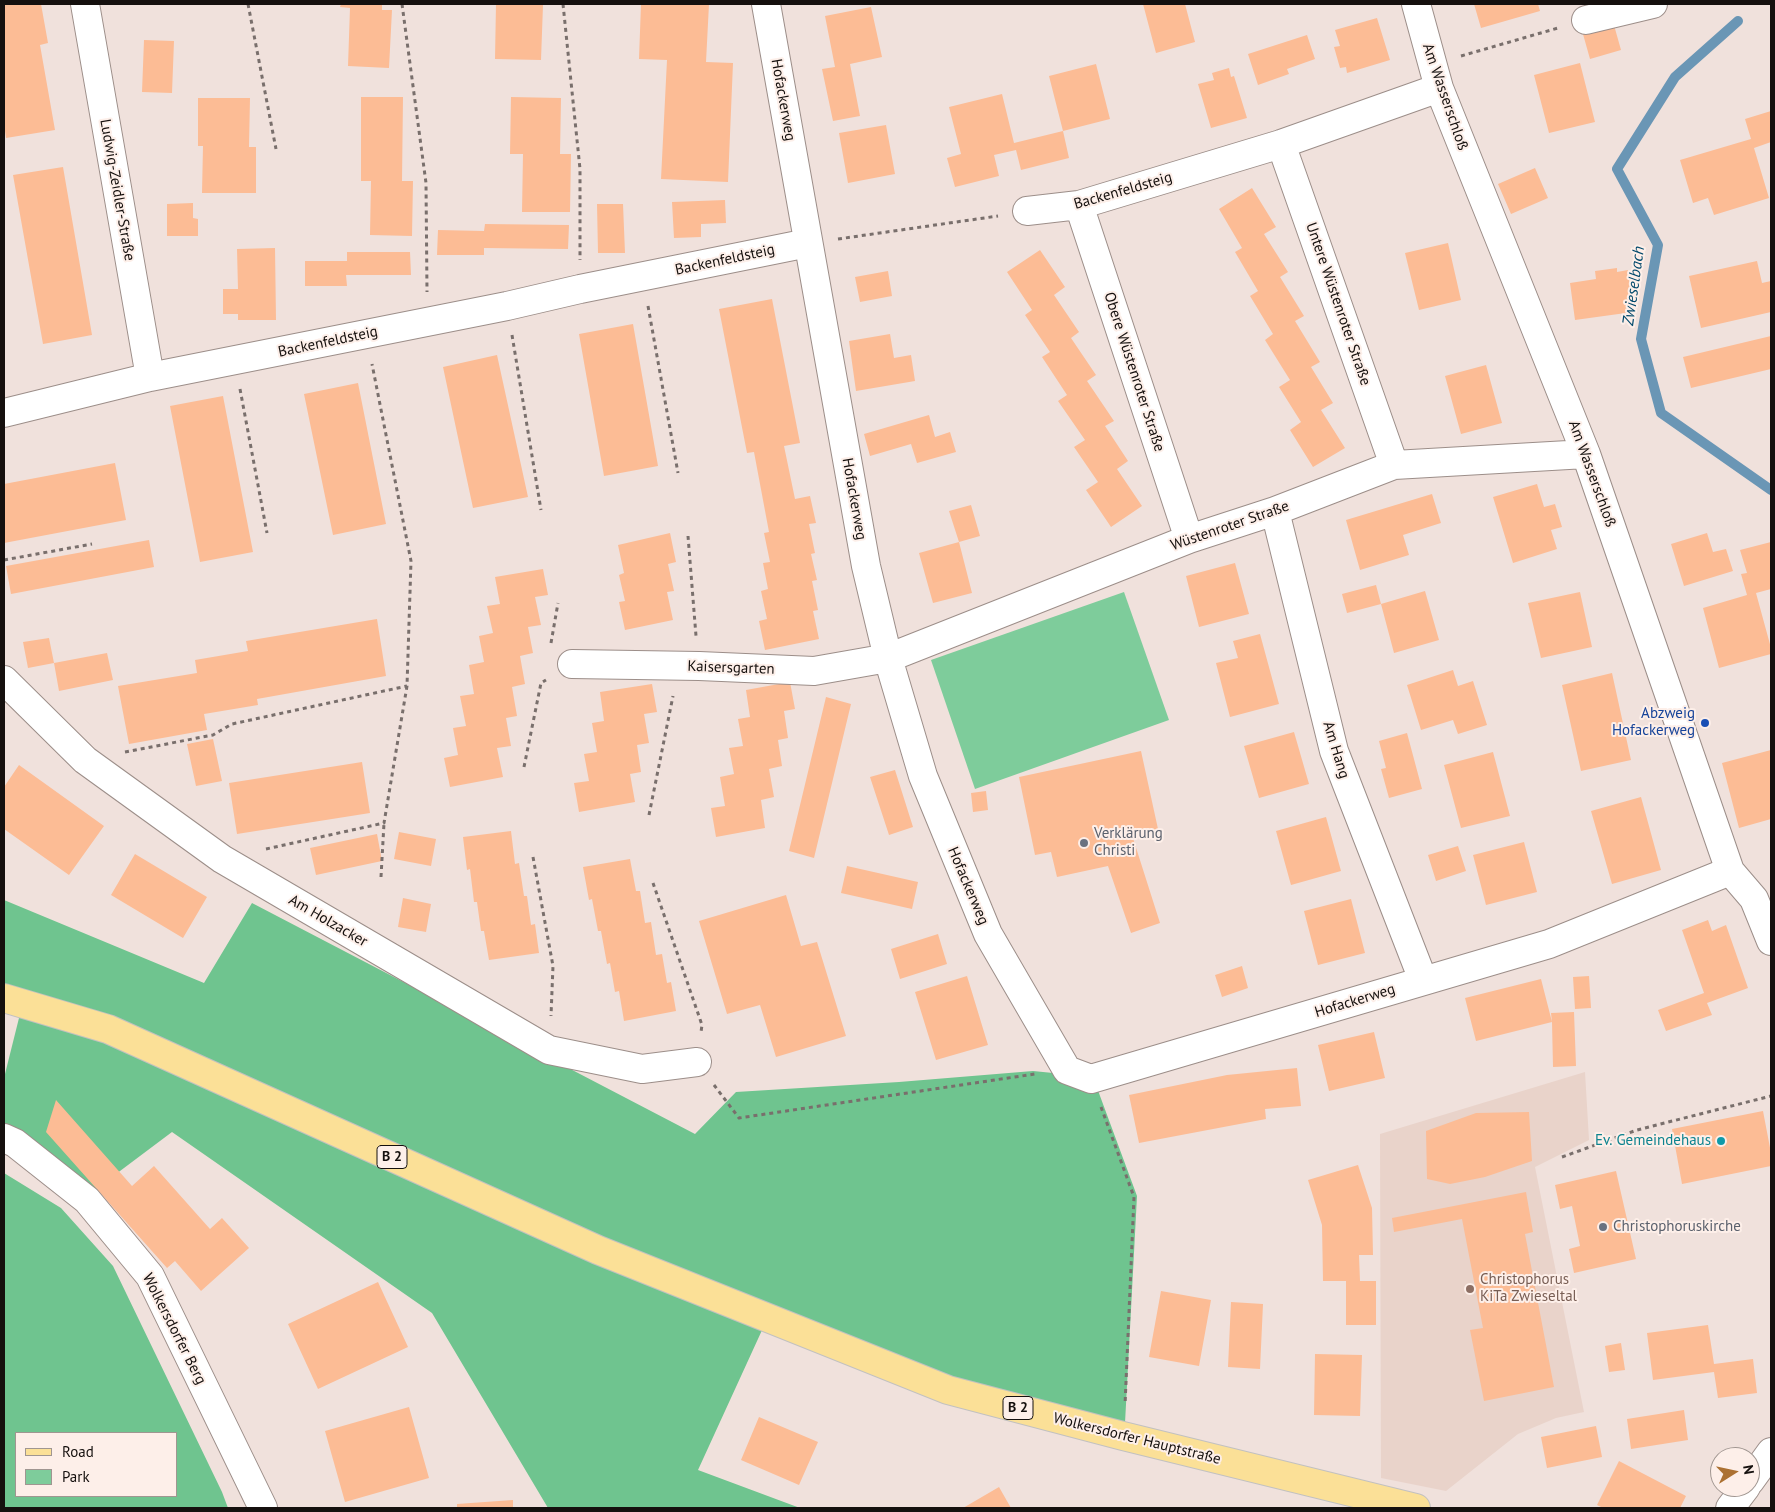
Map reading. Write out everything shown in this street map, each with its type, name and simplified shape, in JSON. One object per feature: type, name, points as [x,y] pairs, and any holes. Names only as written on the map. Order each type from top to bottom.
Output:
[{"type":"main road","name":"Wolkersdorfer Hauptstraße","points":[[4,998],[108,1029],[598,1250],[948,1390],[1123,1436],[1416,1508]]},
{"type":"street","name":"Ludwig-Zeidler-Straße","points":[[85,4],[150,377]]},
{"type":"street","name":"Hofackerweg","points":[[766,4],[866,566],[888,658],[922,776],[988,934],[1067,1070],[1091,1079],[1549,944],[1730,871]]},
{"type":"street","name":"Am Wasserschloß","points":[[1416,4],[1435,77],[1586,454],[1730,871],[1754,899],[1771,941]]},
{"type":"street","points":[[1586,20],[1653,4]]},
{"type":"street","name":"Backenfeldsteig","points":[[1027,211],[1079,205],[1281,144],[1435,77]]},
{"type":"street","name":"Untere Wüstenroter Straße","points":[[1281,144],[1394,465]]},
{"type":"street","name":"Obere Wüstenroter Straße","points":[[1079,205],[1189,539]]},
{"type":"street","name":"Backenfeldsteig","points":[[4,413],[150,377],[235,362],[808,243]]},
{"type":"street","name":"Wüstenroter Straße","points":[[888,658],[1189,539],[1274,511],[1394,465],[1586,454]]},
{"type":"street","name":"Am Hang","points":[[1274,511],[1334,751],[1423,980]]},
{"type":"street","name":"Kaisersgarten","points":[[572,664],[814,671],[888,658]]},
{"type":"street","name":"Am Holzacker","points":[[4,680],[85,760],[222,859],[549,1050],[642,1069],[697,1062]]},
{"type":"street","name":"Wolkersdorfer Berg","points":[[4,1138],[15,1143],[87,1200],[150,1276],[263,1508]]},
{"type":"street","points":[[1760,1467],[1771,1452]]},
{"type":"street","points":[[1730,1508],[1738,1497]]},
{"type":"path","points":[[248,4],[276,149]]},
{"type":"path","points":[[402,4],[426,183],[427,322]]},
{"type":"path","points":[[563,4],[580,169],[580,289]]},
{"type":"path","points":[[1435,77],[1586,20]]},
{"type":"path","points":[[808,243],[1027,211]]},
{"type":"path","points":[[643,277],[678,473]]},
{"type":"path","points":[[507,306],[541,510]]},
{"type":"path","points":[[366,334],[411,561],[408,686],[384,823],[382,877]]},
{"type":"path","points":[[235,362],[267,534]]},
{"type":"path","points":[[649,815],[689,666],[688,536]]},
{"type":"path","points":[[4,560],[92,544]]},
{"type":"path","points":[[85,760],[213,735],[232,724],[408,686]]},
{"type":"path","points":[[222,859],[384,823]]},
{"type":"path","points":[[533,857],[553,966],[549,1050]]},
{"type":"path","points":[[653,883],[702,1025],[697,1062],[739,1118],[1044,1074]]},
{"type":"path","points":[[1091,1079],[1134,1197],[1123,1436]]},
{"type":"path","points":[[1562,1157],[1637,1130],[1771,1096]]},
{"type":"shaded area","name":"Christophorus KiTa Zwieseltal","points":[[1585,1072],[1589,1140],[1535,1167],[1584,1412],[1556,1418],[1518,1434],[1446,1491],[1381,1478],[1380,1134]]},
{"type":"green space","points":[[1124,592],[1169,720],[975,789],[931,660]]},
{"type":"green space","points":[[4,900],[204,983],[252,903],[695,1134],[736,1092],[899,1082],[1033,1071],[1093,1077],[1137,1196],[1124,1442],[763,1328],[698,1470],[800,1508],[548,1508],[432,1313],[172,1132],[92,1192],[4,1124],[4,1078],[25,994],[4,989]]},
{"type":"green space","points":[[4,1173],[61,1208],[113,1266],[228,1508],[4,1508]]},
{"type":"building","points":[[4,4],[41,4],[48,43],[40,45],[55,130],[6,138],[4,124]]},
{"type":"building","points":[[341,4],[382,4],[382,10],[392,10],[389,68],[348,66],[350,8],[340,7]]},
{"type":"building","points":[[496,4],[543,5],[541,60],[495,59]]},
{"type":"building","points":[[641,4],[709,4],[706,62],[733,63],[728,182],[661,179],[667,60],[639,59]]},
{"type":"building","points":[[1143,4],[1185,4],[1195,42],[1156,53]]},
{"type":"building","points":[[1474,4],[1538,4],[1540,11],[1481,28]]},
{"type":"building","points":[[871,7],[882,57],[850,64],[860,116],[833,121],[822,69],[835,67],[825,16]]},
{"type":"building","points":[[1377,18],[1390,60],[1347,73],[1346,67],[1340,68],[1334,47],[1340,46],[1335,30]]},
{"type":"building","points":[[1612,18],[1621,50],[1590,59],[1581,27]]},
{"type":"building","points":[[1307,35],[1315,59],[1287,69],[1289,74],[1258,85],[1248,54]]},
{"type":"building","points":[[144,40],[174,41],[172,93],[142,92]]},
{"type":"building","points":[[1580,63],[1595,122],[1549,133],[1534,75]]},
{"type":"building","points":[[1096,64],[1110,119],[1063,131],[1049,76]]},
{"type":"building","points":[[1229,68],[1231,77],[1234,76],[1247,118],[1211,128],[1198,84],[1214,80],[1212,73]]},
{"type":"building","points":[[1002,94],[1014,143],[1063,131],[1069,158],[1021,170],[1016,150],[994,155],[999,176],[955,187],[947,158],[961,154],[949,107]]},
{"type":"building","points":[[361,97],[403,97],[402,181],[413,181],[412,236],[370,235],[371,181],[361,181]]},
{"type":"building","points":[[511,97],[561,98],[560,154],[571,154],[570,212],[522,212],[523,154],[510,154]]},
{"type":"building","points":[[198,98],[250,98],[249,147],[256,147],[256,193],[202,193],[203,146],[198,146]]},
{"type":"building","points":[[1771,111],[1771,142],[1754,148],[1769,198],[1714,215],[1708,198],[1693,203],[1680,160],[1751,139],[1745,119]]},
{"type":"building","points":[[886,125],[895,174],[848,183],[839,133]]},
{"type":"building","points":[[63,167],[92,335],[43,344],[13,175]]},
{"type":"building","points":[[1535,168],[1548,198],[1511,214],[1498,184]]},
{"type":"building","points":[[1252,188],[1276,227],[1264,234],[1288,272],[1280,277],[1304,316],[1295,321],[1320,362],[1311,367],[1333,403],[1321,410],[1345,448],[1313,467],[1290,430],[1301,422],[1279,387],[1290,380],[1265,340],[1273,334],[1250,296],[1258,291],[1235,252],[1242,248],[1219,209]]},
{"type":"building","points":[[725,200],[726,223],[701,224],[701,237],[674,238],[672,202]]},
{"type":"building","points":[[193,203],[193,218],[198,219],[198,236],[167,236],[167,204]]},
{"type":"building","points":[[597,204],[623,204],[625,253],[598,253]]},
{"type":"building","points":[[485,224],[569,225],[568,249],[484,248],[484,255],[437,255],[438,230],[484,231]]},
{"type":"building","points":[[1448,243],[1461,300],[1419,310],[1405,253]]},
{"type":"building","points":[[275,248],[276,320],[238,320],[238,314],[223,314],[223,289],[238,289],[237,249]]},
{"type":"building","points":[[1040,250],[1065,287],[1054,295],[1079,332],[1071,338],[1096,375],[1087,381],[1114,421],[1105,426],[1128,461],[1117,469],[1142,506],[1111,527],[1086,490],[1098,482],[1074,447],[1085,440],[1058,401],[1067,395],[1042,357],[1050,352],[1025,315],[1032,310],[1007,272]]},
{"type":"building","points":[[347,252],[410,252],[411,275],[346,275],[347,286],[305,286],[305,261],[347,261]]},
{"type":"building","points":[[1757,261],[1762,283],[1771,281],[1771,312],[1701,328],[1689,276]]},
{"type":"building","points":[[1617,268],[1617,272],[1628,270],[1633,312],[1575,320],[1570,283],[1596,279],[1595,271]]},
{"type":"building","points":[[888,271],[892,296],[860,302],[855,277]]},
{"type":"building","points":[[772,299],[800,443],[784,446],[795,499],[810,496],[816,523],[809,524],[815,553],[811,554],[817,580],[812,581],[818,610],[813,611],[819,639],[765,650],[759,621],[767,619],[761,591],[768,589],[763,563],[770,562],[764,533],[769,532],[754,452],[747,453],[719,309]]},
{"type":"building","points":[[633,324],[658,466],[604,476],[579,334]]},
{"type":"building","points":[[890,334],[894,358],[911,355],[915,381],[856,391],[849,341]]},
{"type":"building","points":[[1771,336],[1771,369],[1691,388],[1683,357]]},
{"type":"building","points":[[497,355],[528,497],[473,508],[443,367]]},
{"type":"building","points":[[1486,365],[1502,423],[1461,434],[1445,376]]},
{"type":"building","points":[[358,383],[386,524],[333,535],[304,394]]},
{"type":"building","points":[[223,396],[253,552],[200,562],[170,406]]},
{"type":"building","points":[[929,415],[935,437],[950,432],[956,452],[917,463],[911,444],[870,456],[864,434]]},
{"type":"building","points":[[115,463],[126,520],[4,543],[4,484]]},
{"type":"building","points":[[1537,484],[1544,507],[1555,504],[1562,527],[1551,530],[1557,549],[1513,563],[1493,497]]},
{"type":"building","points":[[1432,494],[1441,523],[1403,535],[1409,555],[1360,570],[1346,520]]},
{"type":"building","points":[[971,505],[980,536],[959,542],[949,511]]},
{"type":"building","points":[[670,533],[676,562],[668,564],[674,591],[667,592],[673,620],[625,630],[619,602],[625,601],[619,575],[624,573],[618,545]]},
{"type":"building","points":[[1707,533],[1713,552],[1726,549],[1733,571],[1684,586],[1671,544]]},
{"type":"building","points":[[149,540],[154,567],[11,594],[6,566]]},
{"type":"building","points":[[959,542],[972,593],[933,603],[919,553]]},
{"type":"building","points":[[1771,542],[1771,589],[1756,593],[1771,654],[1719,668],[1703,608],[1747,595],[1741,574],[1747,573],[1740,550]]},
{"type":"building","points":[[1235,563],[1249,614],[1199,627],[1186,576]]},
{"type":"building","points":[[543,569],[548,595],[535,597],[541,625],[528,627],[533,653],[520,656],[525,684],[512,687],[517,716],[506,718],[511,746],[497,748],[503,777],[450,787],[444,758],[458,755],[453,728],[466,726],[460,696],[474,694],[469,665],[484,662],[479,636],[493,633],[487,606],[500,604],[495,577]]},
{"type":"building","points":[[1376,585],[1381,604],[1347,613],[1342,594]]},
{"type":"building","points":[[1425,591],[1439,640],[1394,653],[1381,604]]},
{"type":"building","points":[[1580,592],[1592,647],[1541,658],[1528,603]]},
{"type":"building","points":[[377,619],[386,676],[257,699],[258,705],[204,714],[207,730],[129,744],[118,686],[197,673],[195,660],[248,651],[246,641]]},
{"type":"building","points":[[1260,634],[1279,704],[1230,717],[1216,663],[1238,658],[1233,641]]},
{"type":"building","points":[[49,638],[54,663],[28,668],[23,642]]},
{"type":"building","points":[[107,653],[113,680],[59,691],[54,663]]},
{"type":"building","points":[[1453,670],[1458,686],[1473,681],[1487,725],[1458,734],[1453,720],[1421,730],[1407,685]]},
{"type":"building","points":[[1612,673],[1631,760],[1581,771],[1562,685]]},
{"type":"building","points":[[790,682],[795,709],[784,711],[788,738],[778,740],[782,766],[769,769],[774,797],[761,800],[765,828],[716,837],[711,808],[725,806],[720,777],[734,774],[729,748],[743,746],[738,719],[750,717],[746,690]]},
{"type":"building","points":[[652,684],[657,712],[644,714],[649,743],[637,745],[641,772],[630,774],[635,802],[579,812],[574,783],[589,781],[584,754],[597,752],[592,723],[604,721],[600,692]]},
{"type":"building","points":[[826,697],[851,704],[814,858],[789,851]]},
{"type":"building","points":[[1294,732],[1309,784],[1259,798],[1244,746]]},
{"type":"building","points":[[1407,733],[1422,789],[1389,798],[1381,769],[1386,768],[1379,741]]},
{"type":"building","points":[[213,739],[222,781],[196,786],[187,744]]},
{"type":"building","points":[[1771,750],[1771,819],[1739,828],[1722,763]]},
{"type":"building","name":"Verklärung Christi","points":[[1141,751],[1158,829],[1132,835],[1160,923],[1131,933],[1108,866],[1057,877],[1051,852],[1035,855],[1019,777]]},
{"type":"building","points":[[1493,752],[1510,816],[1461,828],[1444,765]]},
{"type":"building","points":[[362,762],[370,813],[237,834],[229,783]]},
{"type":"building","points":[[19,765],[104,826],[69,875],[4,829],[4,787]]},
{"type":"building","points":[[895,770],[913,827],[889,835],[870,777]]},
{"type":"building","points":[[986,791],[988,810],[973,812],[971,793]]},
{"type":"building","points":[[1641,797],[1661,870],[1612,884],[1591,811]]},
{"type":"building","points":[[1326,817],[1341,871],[1291,885],[1276,831]]},
{"type":"building","points":[[511,831],[515,864],[519,863],[524,896],[527,896],[531,925],[535,924],[539,953],[489,960],[484,931],[481,931],[477,902],[474,902],[470,869],[467,870],[463,837]]},
{"type":"building","points":[[399,832],[436,839],[431,866],[394,859]]},
{"type":"building","points":[[377,834],[382,861],[316,875],[310,848]]},
{"type":"building","points":[[1524,842],[1537,892],[1486,905],[1473,855]]},
{"type":"building","points":[[1458,846],[1466,871],[1436,881],[1428,855]]},
{"type":"building","points":[[135,854],[207,897],[183,938],[111,895]]},
{"type":"building","points":[[630,859],[636,891],[640,891],[645,923],[651,922],[656,955],[662,954],[667,983],[671,982],[676,1011],[624,1021],[619,991],[615,992],[610,963],[607,964],[601,931],[598,931],[592,899],[589,900],[583,867]]},
{"type":"building","points":[[847,866],[918,882],[912,909],[841,893]]},
{"type":"building","points":[[786,895],[801,946],[817,942],[846,1036],[776,1057],[760,1005],[727,1014],[699,921]]},
{"type":"building","points":[[403,898],[431,904],[426,932],[398,927]]},
{"type":"building","points":[[1351,899],[1365,953],[1318,965],[1304,911]]},
{"type":"building","points":[[1708,920],[1712,931],[1726,925],[1748,988],[1707,1003],[1712,1015],[1666,1031],[1658,1010],[1704,993],[1682,930]]},
{"type":"building","points":[[938,934],[947,964],[900,979],[891,949]]},
{"type":"building","points":[[1242,966],[1248,988],[1222,997],[1215,975]]},
{"type":"building","points":[[967,976],[988,1045],[936,1060],[915,992]]},
{"type":"building","points":[[1589,976],[1591,1008],[1575,1009],[1573,977]]},
{"type":"building","points":[[1541,979],[1552,1022],[1476,1041],[1465,998]]},
{"type":"building","points":[[1574,1012],[1576,1066],[1553,1067],[1551,1013]]},
{"type":"building","points":[[1374,1032],[1385,1078],[1329,1091],[1318,1045]]},
{"type":"building","points":[[1297,1068],[1301,1106],[1265,1109],[1266,1119],[1139,1143],[1129,1095],[1227,1075]]},
{"type":"building","points":[[56,1100],[132,1186],[154,1166],[210,1229],[222,1218],[249,1248],[201,1291],[175,1261],[167,1268],[46,1132]]},
{"type":"building","name":"Ev. Gemeindehaus","points":[[1763,1111],[1771,1153],[1771,1166],[1682,1184],[1672,1129]]},
{"type":"building","points":[[1529,1112],[1532,1161],[1485,1177],[1450,1184],[1427,1179],[1426,1131],[1476,1113]]},
{"type":"building","points":[[1358,1165],[1372,1208],[1373,1255],[1359,1255],[1360,1281],[1376,1281],[1376,1325],[1346,1325],[1346,1281],[1323,1281],[1322,1225],[1308,1180]]},
{"type":"building","name":"Christophoruskirche","points":[[1616,1171],[1636,1259],[1574,1273],[1569,1249],[1580,1246],[1572,1206],[1560,1209],[1555,1185]]},
{"type":"building","points":[[1526,1192],[1533,1232],[1525,1234],[1554,1387],[1484,1401],[1470,1330],[1483,1328],[1462,1219],[1394,1232],[1392,1218]]},
{"type":"building","points":[[378,1282],[408,1347],[318,1389],[288,1324]]},
{"type":"building","points":[[1161,1291],[1211,1300],[1199,1366],[1149,1357]]},
{"type":"building","points":[[1231,1302],[1263,1304],[1260,1369],[1228,1367]]},
{"type":"building","points":[[1708,1325],[1714,1364],[1753,1359],[1757,1393],[1718,1398],[1714,1372],[1653,1380],[1647,1333]]},
{"type":"building","points":[[1621,1343],[1625,1370],[1609,1372],[1605,1346]]},
{"type":"building","points":[[1315,1354],[1362,1355],[1360,1416],[1314,1415]]},
{"type":"building","points":[[409,1407],[429,1478],[345,1502],[325,1431]]},
{"type":"building","points":[[1684,1410],[1688,1440],[1631,1449],[1627,1419]]},
{"type":"building","points":[[759,1417],[818,1442],[799,1485],[741,1460]]},
{"type":"building","points":[[1596,1426],[1602,1457],[1547,1468],[1541,1437]]},
{"type":"building","points":[[1619,1461],[1686,1496],[1680,1508],[1603,1508],[1597,1505]]},
{"type":"building","points":[[999,1487],[1011,1508],[963,1508]]},
{"type":"building","points":[[513,1500],[513,1508],[457,1508],[457,1504]]},
{"type":"waterway","name":"Zwieselbach","points":[[1738,21],[1675,77],[1617,169],[1658,245],[1641,339],[1661,413],[1771,490]]},
{"type":"place","name":"Abzweig Hofackerweg","points":[[1705,723]]},
{"type":"place","name":"Verklärung Christi","points":[[1084,843]]},
{"type":"place","name":"Ev. Gemeindehaus","points":[[1721,1141]]},
{"type":"place","name":"Christophoruskirche","points":[[1603,1227]]},
{"type":"place","name":"Christophorus KiTa Zwieseltal","points":[[1470,1289]]}]
